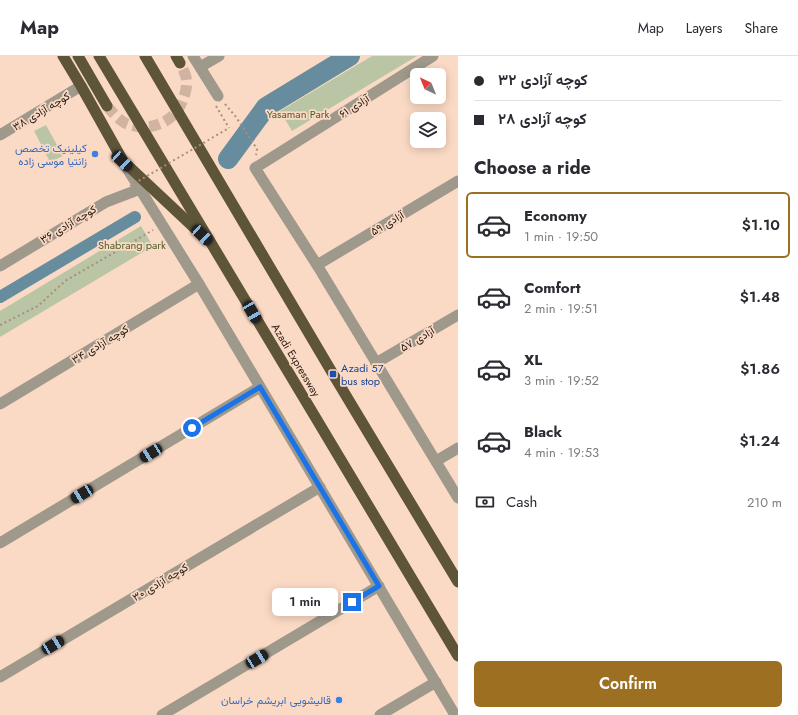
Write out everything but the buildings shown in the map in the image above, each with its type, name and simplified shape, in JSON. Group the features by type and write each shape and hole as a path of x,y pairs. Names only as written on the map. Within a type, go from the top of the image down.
{"highway":[{"path":"63,56 122,161 214,246"},
{"path":"78,56 107,106"},
{"name":"Azadi Expressway","path":"99,56 458,656"},
{"path":"145,56 458,582"}],"street":[{"path":"193,56 216,99"},
{"path":"200,67 219,56"},
{"name":"آزادی ۶۱","path":"317,264 255,168 434,56"},
{"name":"کوچه آزادی ۳۸","path":"0,135 81,86"},
{"path":"122,161 135,187 162,225 199,284 455,715"},
{"name":"آزادی ۵۹","path":"317,264 458,181"},
{"name":"کوچه آزادی ۳۶","path":"0,266 106,202 135,187"},
{"path":"317,264 458,498"},
{"name":"کوچه آزادی ۳۴","path":"0,404 199,284"},
{"name":"آزادی ۵۷","path":"376,363 458,315"},
{"path":"0,543 260,387"},
{"path":"436,462 458,448"},
{"name":"کوچه آزادی ۳۰","path":"0,676 320,487"},
{"path":"162,715 379,586"},
{"path":"380,715 436,682"}],"path":[{"path":"216,99 236,117 257,149"},
{"path":"135,187 229,128 216,99"},
{"path":"0,325 38,306 65,281 162,225"}],"green space":[{"name":"Yasaman Park","path":"372,56 417,56 292,131 280,111"},
{"path":"46,125 63,156 50,162 34,131"},
{"name":"Shabrang park","path":"141,226 153,246 0,337 0,311"}],"waterway":[{"path":"228,159 266,107 350,56"},
{"path":"0,297 135,217"}],"tunnel":[{"path":"107,106 120,120 133,126 150,127 166,121 178,110 185,93 187,84 186,77 180,63"}],"place":[{"name":"کیلینیک تخصص زانتیا موسی زاده","path":"95,154"},
{"name":"Azadi 57 bus stop","path":"333,374"},
{"name":"قالیشویی ابریشم خراسان","path":"339,700"}],"route":[{"path":"192,428 260,387 379,586 352,602"}]}
